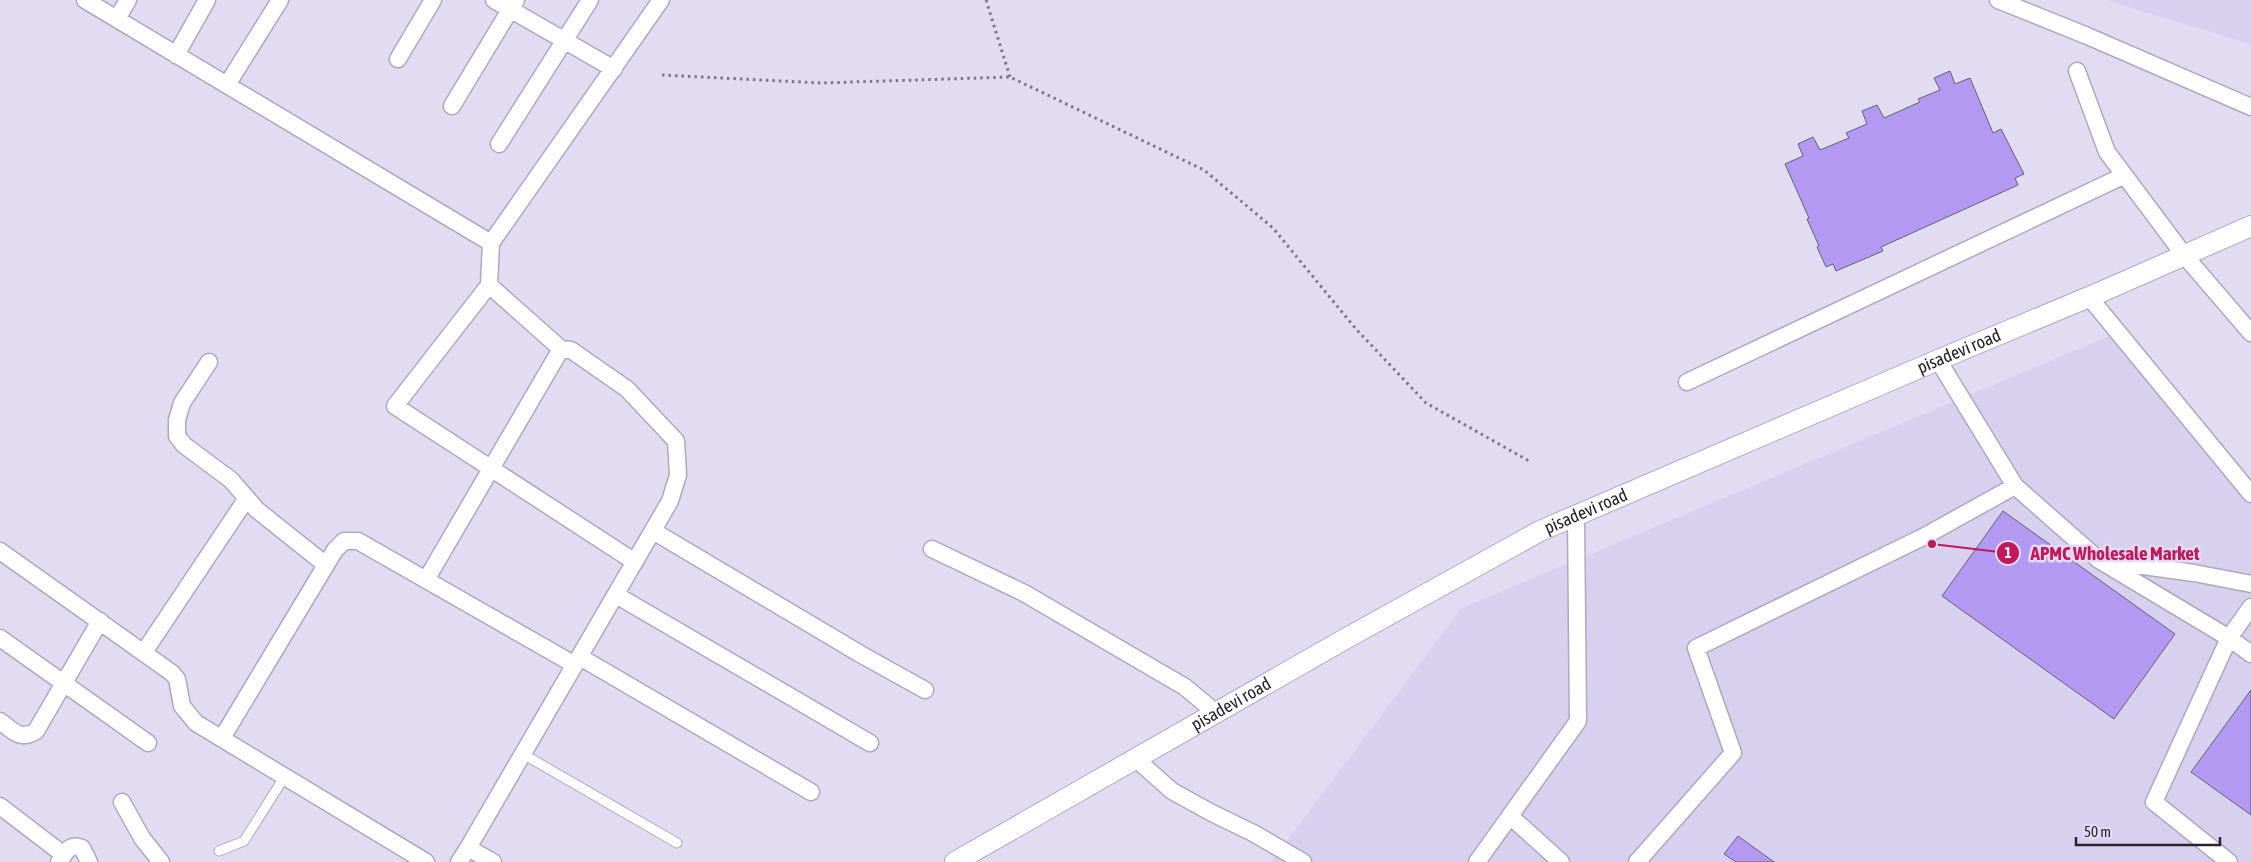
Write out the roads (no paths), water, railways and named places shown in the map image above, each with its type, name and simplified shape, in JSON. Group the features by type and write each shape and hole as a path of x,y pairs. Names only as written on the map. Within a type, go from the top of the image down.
{"street":[{"path":"85,0 490,243"},
{"path":"117,19 128,0"},
{"path":"176,55 207,0"},
{"path":"227,85 280,0"},
{"path":"398,59 433,0"},
{"path":"494,0 513,5 565,40 614,69"},
{"path":"498,144 590,0"},
{"path":"635,562 489,469 395,406 489,286 490,243 662,0"},
{"path":"1998,0 2085,35 2251,107"},
{"path":"452,106 513,5"},
{"path":"2077,71 2107,152 2123,176 2184,255 2251,333"},
{"path":"1687,382 2123,176"},
{"name":"pisadevi road","path":"955,862 1216,713 1540,532 2251,226"},
{"path":"459,862 670,502 678,475 676,441 628,389 572,350 561,350 489,286"},
{"path":"2089,297 2251,494"},
{"path":"426,580 489,469 561,350"},
{"path":"1938,360 2015,486 2099,560 2229,638 2251,654"},
{"path":"209,362 182,403 177,420 177,436 184,445 231,480 257,510 326,565"},
{"path":"1637,862 1733,753 1696,648 1925,536 2015,486"},
{"path":"144,652 247,498"},
{"path":"1477,862 1578,721 1576,516"},
{"path":"652,531 925,690"},
{"path":"222,738 335,550 344,541 358,541 426,580 578,661 811,792"},
{"path":"932,549 1033,598 1185,687 1216,713"},
{"path":"0,550 175,676 182,706 196,723 426,862"},
{"path":"2099,560 2194,573 2251,584"},
{"path":"616,595 870,743"},
{"path":"2229,862 2154,802 2229,638 2251,607"},
{"path":"0,721 20,735 29,736 36,731 100,621"},
{"path":"0,638 148,744"},
{"path":"1136,759 1172,791 1255,834 1303,862"},
{"path":"122,802 145,842 161,862"},
{"path":"0,806 62,858 69,848 76,846 82,848 89,862"},
{"path":"1510,816 1561,862"},
{"path":"468,848 493,862"}],"lane":[{"path":"523,754 677,843"},
{"path":"219,851 235,847 244,841 285,776"}],"place":[{"name":"APMC Wholesale Market","path":"1932,544"}]}
